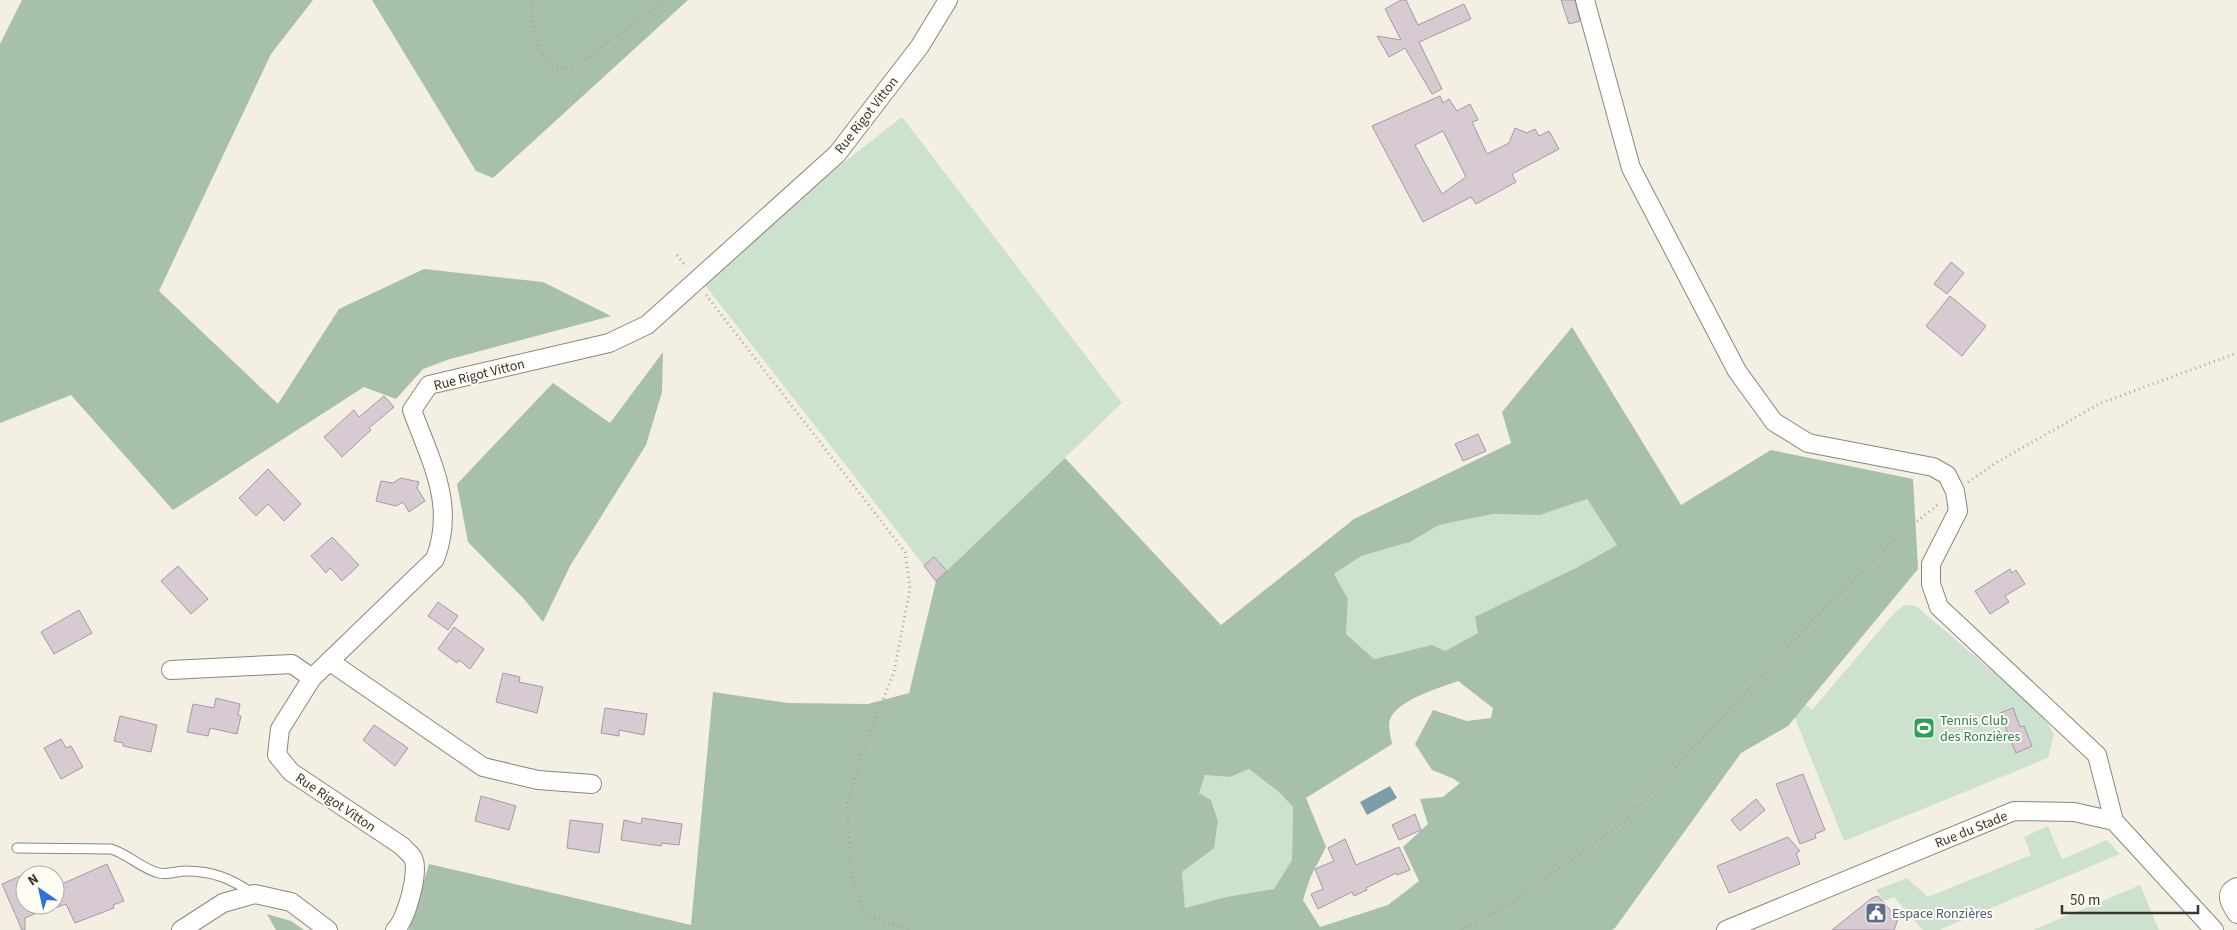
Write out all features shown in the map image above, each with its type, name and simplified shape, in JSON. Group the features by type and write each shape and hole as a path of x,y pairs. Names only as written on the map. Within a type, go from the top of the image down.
{"street":[{"name":"Rue Rigot Vitton","path":"400,926 415,874 414,859 402,846 291,772 277,755 280,729 312,678 434,559 442,540 445,518 440,484 412,410 429,385 609,342 647,324 837,154 920,46 948,0"},
{"path":"1585,0 1631,168 1737,371 1774,422 1808,444 1934,467 1946,475 1955,491 1958,511 1931,564 1931,584 1939,607 2097,755 2114,821 2214,930"},
{"path":"329,661 483,767 538,780 592,784"},
{"path":"171,670 292,664 312,678"},
{"name":"Rue du Stade","path":"1726,930 2014,811 2074,812 2114,821"},
{"path":"2237,887 2230,891 2228,895 2229,901 2237,914"},
{"path":"181,930 223,903 255,894 291,902 328,930"}],"lane":[{"path":"17,848 111,849 121,852 153,871 162,874 202,871 230,878 255,894"}],"path":[{"path":"531,1 532,22 537,47 551,64 565,68 582,61 668,0"},
{"path":"694,280 905,552 910,589 894,672 863,751 847,805 851,872 864,914 909,930"},
{"path":"1462,930 1512,902 1624,822 1817,616 1901,534 1955,491 1999,460 2101,403 2237,353"}],"green space":[{"path":"22,0 313,0 271,54 159,291 278,404 339,309 424,269 543,282 611,316 450,359 423,369 396,399 364,387 173,510 71,395 0,423 0,44"},
{"path":"372,0 688,0 493,178 476,171"},
{"path":"902,117 1122,403 936,581 705,285 820,181"},
{"path":"1572,327 1681,505 1771,450 1913,479 1918,569 1788,726 1741,753 1612,930 409,930 429,864 691,925 713,692 788,703 868,704 909,693 936,581 1065,458 1221,625 1354,519 1511,443 1502,412","holes":["1587,499 1617,545 1576,568 1475,617 1478,633 1445,651 1432,645 1374,659 1346,634 1348,599 1334,574 1361,556 1410,542 1439,525 1493,514 1540,515","1458,681 1493,708 1491,718 1467,721 1433,710 1415,744 1432,770 1460,783 1443,797 1420,799 1428,824 1403,847 1419,881 1388,905 1320,927 1303,900 1310,878 1326,847 1306,798 1392,744 1389,724 1392,716 1407,702","1249,769 1279,792 1293,807 1292,860 1274,889 1226,897 1185,908 1182,872 1214,848 1218,821 1211,800 1199,793 1205,775 1230,777"]},
{"path":"663,352 662,392 646,445 570,566 543,622 524,599 468,542 457,484 553,383 610,423"},
{"path":"1587,499 1617,545 1576,568 1478,633 1445,651 1400,652 1374,659 1346,634 1348,599 1334,574 1361,556 1410,542 1439,525 1493,514 1540,515"},
{"name":"Tennis Club des Ronzières","path":"1905,605 1916,606 2011,687 2046,720 2054,735 2048,758 1844,841 1794,716 1806,705 1812,710 1896,611"},
{"path":"1249,769 1279,792 1293,807 1292,860 1274,889 1226,897 1185,908 1182,872 1214,847 1218,821 1211,800 1199,793 1205,775 1230,777"},
{"path":"2048,826 2062,859 2107,840 2120,854 1939,930 1923,930 1894,897 1884,901 1876,890 1907,878 1928,897 2031,855 2024,837"},
{"path":"2140,885 2159,930 2033,930"},
{"path":"267,914 291,921 304,930 276,930"}],"water":[{"path":"1390,786 1397,798 1367,815 1360,802"}],"building":[{"path":"1401,0 1406,0 1418,25 1464,4 1471,19 1419,42 1442,89 1432,94 1405,48 1389,57 1377,36 1401,40 1385,9"},
{"path":"1561,0 1575,0 1580,21 1569,24"},
{"path":"1440,96 1443,103 1449,99 1457,111 1470,104 1478,120 1472,122 1487,154 1509,143 1515,128 1527,133 1535,129 1539,136 1549,131 1559,149 1512,174 1516,182 1476,204 1471,197 1423,222 1372,126","holes":["1443,131 1466,177 1442,194 1415,145"]},
{"path":"1951,262 1964,273 1947,294 1934,284"},
{"path":"1950,296 1986,326 1962,356 1926,326"},
{"path":"384,396 394,407 369,428 371,430 342,457 324,437 354,410 359,417"},
{"path":"1478,434 1486,451 1463,461 1455,444"},
{"path":"268,469 301,504 284,521 268,504 256,516 239,498"},
{"path":"401,478 419,482 417,488 425,501 409,512 403,502 396,506 376,501 381,481 393,483"},
{"path":"332,537 359,565 342,581 330,568 326,573 311,556"},
{"path":"934,557 947,571 936,581 924,566"},
{"path":"178,566 208,599 191,614 161,581"},
{"path":"2010,569 2012,573 2016,570 2025,584 2005,596 2009,602 1990,614 1975,591"},
{"path":"438,602 458,616 448,630 428,616"},
{"path":"79,610 92,633 54,654 41,632"},
{"path":"454,627 484,649 470,669 459,660 457,663 438,649"},
{"path":"503,673 520,677 519,682 543,687 537,713 496,702"},
{"path":"216,698 240,704 238,715 241,716 237,734 210,728 208,736 187,732 193,704 214,708"},
{"path":"605,708 647,714 644,735 619,730 619,736 601,733"},
{"path":"2013,708 2020,727 2024,726 2032,746 2016,753 2000,713"},
{"path":"120,716 157,725 151,752 123,746 123,743 114,741"},
{"path":"374,725 408,748 395,766 363,740"},
{"path":"61,739 66,748 71,746 83,767 61,779 44,748"},
{"path":"1803,774 1825,830 1815,834 1816,838 1800,844 1776,784"},
{"path":"481,796 516,806 509,830 475,821"},
{"path":"1756,799 1765,810 1740,831 1731,820"},
{"path":"1415,814 1421,830 1399,840 1392,825"},
{"path":"642,818 682,824 679,845 662,843 661,846 621,840 624,820 641,824"},
{"path":"570,820 603,824 599,853 567,848"},
{"path":"1788,837 1800,851 1796,853 1800,864 1729,893 1717,866"},
{"path":"1345,839 1356,865 1399,847 1410,870 1397,875 1396,873 1354,896 1352,892 1318,909 1311,894 1323,889 1315,869 1334,861 1328,848"},
{"path":"107,864 124,901 113,905 114,908 75,923 65,904 65,883"},
{"path":"15,878 15,914 2,884"},
{"name":"Espace Ronzières","path":"1878,896 1898,919 1894,930 1832,930 1872,898"},
{"path":"15,915 32,915 25,918 25,930 22,930"}],"place":[{"name":"Tennis Club des Ronzières","path":"1924,728"},
{"name":"Espace Ronzières","path":"1876,913"}]}
